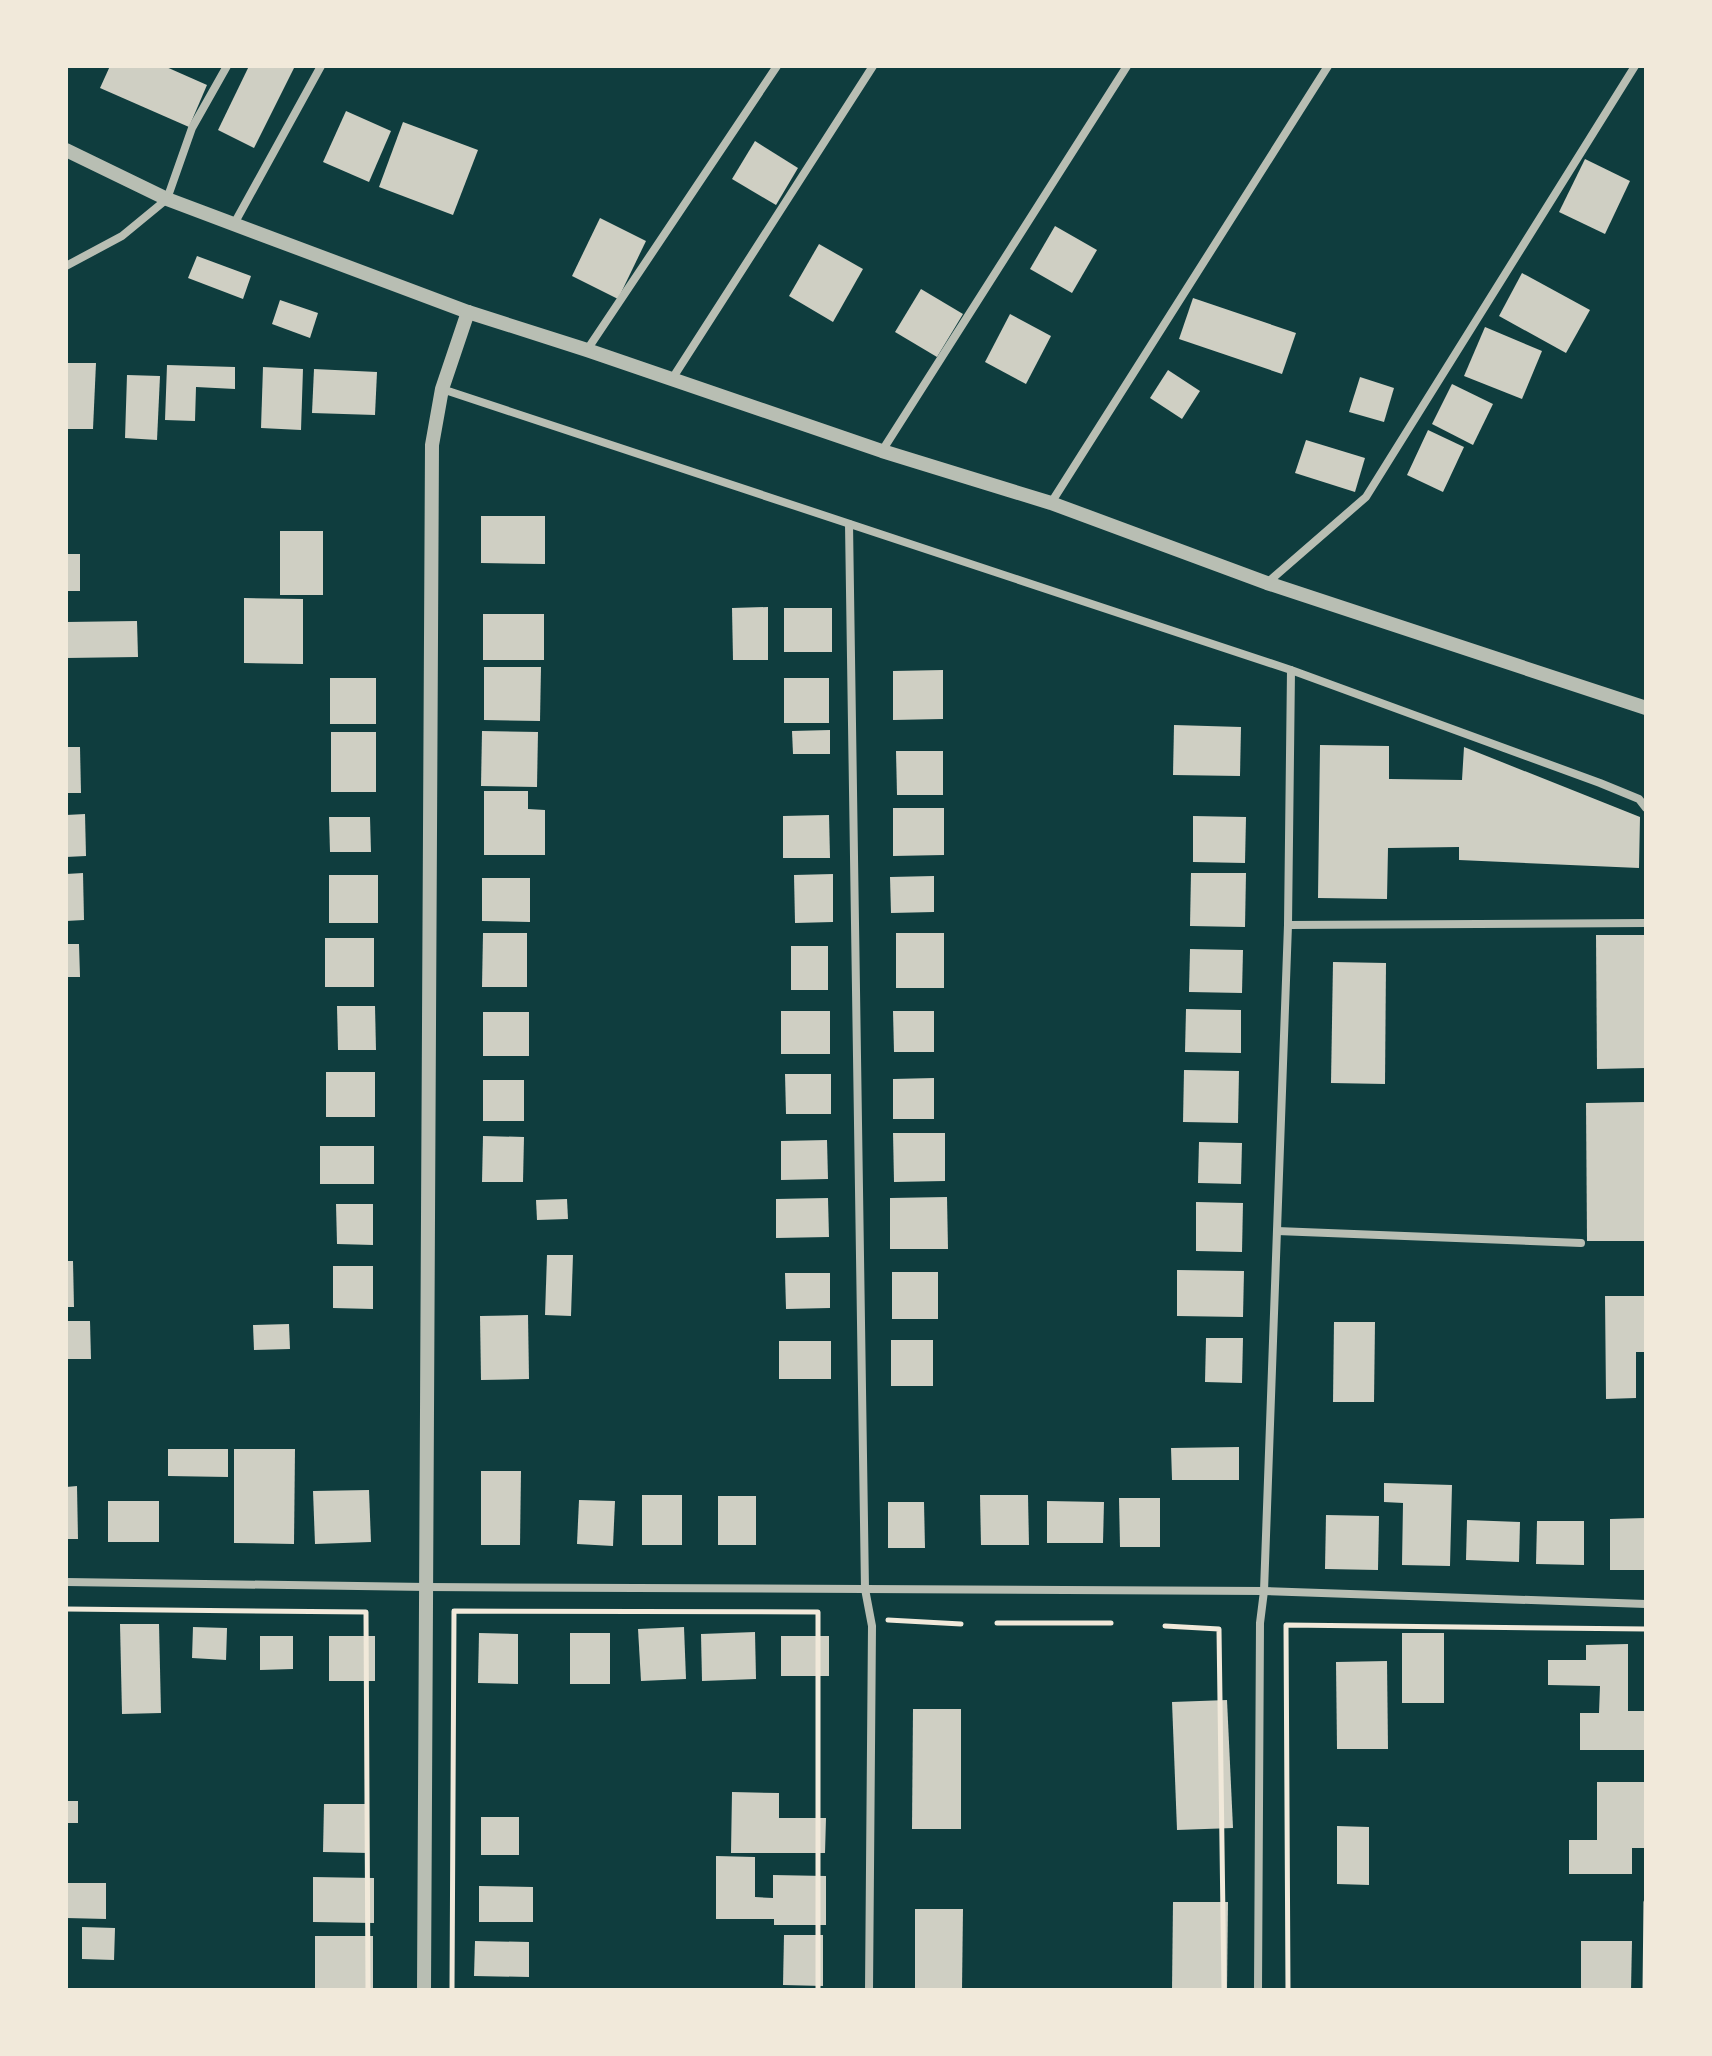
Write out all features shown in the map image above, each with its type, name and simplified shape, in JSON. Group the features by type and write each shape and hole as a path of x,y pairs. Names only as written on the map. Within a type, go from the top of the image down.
{"street":[{"path":"66,266 122,236 167,199 192,128 227,66"},
{"path":"234,224 321,66"},
{"path":"587,350 777,66"},
{"path":"672,379 873,66"},
{"path":"882,451 1127,66"},
{"path":"1051,503 1328,66"},
{"path":"1267,583 1366,497 1635,66"},
{"path":"66,150 167,199 468,312 882,451 1051,503 1267,583 1646,708"},
{"path":"424,1990 432,445 442,389 468,312"},
{"path":"442,389 1291,670 1600,783 1639,799 1646,808"},
{"path":"849,524 865,1589 872,1626 869,1990"},
{"path":"1258,1990 1260,1623 1264,1591 1288,925 1291,670"},
{"path":"1288,925 1646,923"},
{"path":"1277,1231 1581,1243"},
{"path":"66,1582 1264,1591 1646,1604"}],"path":[{"path":"66,1609 366,1612 368,1990"},
{"path":"452,1990 454,1611 818,1612 818,1990"},
{"path":"882,1620 961,1624"},
{"path":"997,1623 1111,1623"},
{"path":"1288,1990 1286,1625 1646,1629"},
{"path":"1165,1626 1219,1629 1224,1990"},
{"path":"1645,1990 1646,1902"}],"building":[{"path":"110,66 164,66 207,85 189,127 100,88"},
{"path":"249,66 295,66 254,148 218,130"},
{"path":"346,111 391,131 369,182 323,162"},
{"path":"403,122 478,150 453,215 379,187"},
{"path":"755,141 798,168 776,205 732,179"},
{"path":"1585,159 1630,181 1605,234 1559,212"},
{"path":"600,218 646,241 618,299 572,276"},
{"path":"1055,226 1097,250 1072,293 1030,269"},
{"path":"819,244 863,269 833,322 789,296"},
{"path":"197,256 251,276 243,299 188,278"},
{"path":"1522,273 1590,310 1566,353 1499,316"},
{"path":"921,289 963,314 937,357 895,332"},
{"path":"1193,298 1296,333 1282,374 1179,339"},
{"path":"280,300 318,313 310,338 272,324"},
{"path":"1010,314 1051,336 1026,384 985,362"},
{"path":"1485,327 1542,351 1522,399 1464,376"},
{"path":"66,363 96,363 93,429 66,429"},
{"path":"167,365 235,367 235,389 196,387 195,421 165,420"},
{"path":"263,367 303,369 301,430 261,428"},
{"path":"314,369 377,372 375,415 312,413"},
{"path":"1168,370 1200,391 1182,419 1150,398"},
{"path":"127,375 160,376 157,440 125,438"},
{"path":"1360,377 1394,388 1384,422 1349,412"},
{"path":"1452,384 1493,404 1473,445 1432,424"},
{"path":"1428,430 1464,447 1443,492 1407,475"},
{"path":"1306,440 1365,458 1355,492 1295,473"},
{"path":"481,516 545,516 545,564 481,563"},
{"path":"280,531 323,531 323,595 280,595"},
{"path":"66,554 80,554 80,591 66,591"},
{"path":"244,598 303,599 303,664 244,663"},
{"path":"768,607 768,660 733,660 732,608"},
{"path":"784,608 832,608 832,652 784,652"},
{"path":"483,614 544,614 544,660 483,660"},
{"path":"137,621 138,657 66,658 66,622"},
{"path":"484,667 541,667 540,721 484,720"},
{"path":"943,670 943,719 893,720 893,671"},
{"path":"330,678 376,678 376,724 330,724"},
{"path":"784,678 829,678 829,723 784,723"},
{"path":"1174,725 1241,727 1240,776 1173,775"},
{"path":"830,730 830,754 793,754 792,731"},
{"path":"482,731 538,732 537,787 481,786"},
{"path":"331,732 376,732 376,792 331,792"},
{"path":"1320,745 1389,746 1389,779 1462,780 1464,747 1640,817 1639,868 1459,860 1459,847 1388,848 1387,899 1318,898"},
{"path":"66,747 80,747 81,793 66,793"},
{"path":"896,751 943,751 943,795 897,795"},
{"path":"484,791 528,791 528,809 545,810 545,855 484,855"},
{"path":"893,808 944,808 944,855 893,856"},
{"path":"85,814 86,856 66,857 66,815"},
{"path":"829,815 830,858 783,858 783,816"},
{"path":"1193,816 1246,817 1245,863 1193,862"},
{"path":"329,817 370,817 371,852 330,852"},
{"path":"83,873 84,920 66,921 66,874"},
{"path":"1191,873 1246,873 1245,927 1190,926"},
{"path":"833,874 833,922 795,923 794,875"},
{"path":"329,875 378,875 378,923 329,923"},
{"path":"934,876 934,912 891,913 890,877"},
{"path":"482,878 530,878 530,922 482,921"},
{"path":"483,933 527,933 527,987 482,987"},
{"path":"896,933 944,933 944,988 896,988"},
{"path":"1596,935 1646,935 1646,1068 1597,1069"},
{"path":"325,938 374,938 374,987 325,987"},
{"path":"66,944 79,944 80,977 66,977"},
{"path":"791,946 828,946 828,990 791,990"},
{"path":"1190,949 1243,950 1242,993 1189,992"},
{"path":"1333,962 1386,963 1385,1084 1331,1083"},
{"path":"337,1006 375,1006 376,1050 338,1050"},
{"path":"1186,1009 1241,1010 1241,1053 1185,1052"},
{"path":"781,1011 830,1011 830,1054 781,1054"},
{"path":"893,1011 934,1011 934,1052 894,1052"},
{"path":"483,1012 529,1012 529,1056 483,1056"},
{"path":"1184,1070 1239,1071 1238,1123 1183,1122"},
{"path":"326,1072 375,1072 375,1117 326,1117"},
{"path":"785,1074 831,1074 831,1114 786,1114"},
{"path":"934,1078 934,1119 893,1119 893,1079"},
{"path":"483,1080 524,1080 524,1121 483,1121"},
{"path":"1646,1102 1646,1241 1587,1241 1586,1103"},
{"path":"893,1133 945,1133 945,1181 894,1182"},
{"path":"483,1136 524,1137 523,1182 482,1182"},
{"path":"827,1140 828,1179 781,1180 781,1141"},
{"path":"1199,1142 1242,1143 1241,1184 1198,1183"},
{"path":"320,1146 374,1146 374,1184 320,1184"},
{"path":"947,1197 948,1249 890,1249 890,1198"},
{"path":"828,1198 829,1237 776,1238 776,1199"},
{"path":"567,1199 568,1219 537,1220 536,1200"},
{"path":"1196,1202 1243,1203 1242,1252 1196,1251"},
{"path":"336,1204 373,1204 373,1245 337,1244"},
{"path":"547,1255 573,1255 571,1316 545,1315"},
{"path":"66,1261 73,1261 74,1307 66,1307"},
{"path":"333,1266 373,1266 373,1309 333,1308"},
{"path":"1177,1270 1244,1271 1243,1317 1177,1316"},
{"path":"892,1272 938,1272 938,1319 892,1319"},
{"path":"785,1273 830,1273 830,1308 786,1309"},
{"path":"1605,1296 1646,1296 1646,1352 1636,1352 1636,1398 1606,1399"},
{"path":"528,1315 529,1379 481,1380 480,1316"},
{"path":"66,1321 90,1321 91,1359 66,1359"},
{"path":"1334,1322 1375,1322 1374,1402 1333,1402"},
{"path":"289,1324 290,1349 254,1350 253,1325"},
{"path":"1206,1338 1243,1338 1242,1383 1205,1382"},
{"path":"891,1340 933,1340 933,1386 891,1386"},
{"path":"779,1341 831,1341 831,1379 779,1379"},
{"path":"1239,1447 1239,1480 1172,1480 1171,1448"},
{"path":"168,1449 228,1449 228,1477 168,1476"},
{"path":"234,1449 295,1449 294,1544 234,1543"},
{"path":"481,1471 521,1471 520,1545 481,1545"},
{"path":"1384,1483 1452,1485 1450,1566 1402,1565 1403,1503 1384,1502"},
{"path":"77,1486 78,1539 66,1539 66,1487"},
{"path":"369,1490 371,1542 315,1544 313,1491"},
{"path":"642,1495 682,1495 682,1545 642,1545"},
{"path":"980,1495 1028,1495 1029,1545 981,1545"},
{"path":"718,1496 756,1496 756,1545 718,1545"},
{"path":"1119,1498 1160,1498 1160,1547 1120,1547"},
{"path":"579,1500 615,1501 613,1546 577,1544"},
{"path":"108,1501 159,1501 159,1542 108,1542"},
{"path":"1047,1501 1104,1502 1103,1543 1047,1543"},
{"path":"888,1502 924,1502 925,1548 888,1548"},
{"path":"1326,1515 1379,1516 1378,1570 1325,1569"},
{"path":"1646,1518 1646,1570 1610,1570 1610,1519"},
{"path":"1467,1520 1520,1522 1519,1562 1466,1560"},
{"path":"1537,1521 1584,1521 1584,1565 1536,1564"},
{"path":"120,1624 159,1624 161,1713 122,1714"},
{"path":"193,1627 227,1628 226,1660 192,1658"},
{"path":"684,1627 686,1679 641,1681 638,1629"},
{"path":"755,1632 756,1679 702,1681 701,1634"},
{"path":"479,1633 518,1634 518,1684 478,1683"},
{"path":"570,1633 610,1633 610,1684 570,1684"},
{"path":"1402,1633 1444,1633 1444,1703 1402,1703"},
{"path":"260,1636 293,1636 293,1669 260,1670"},
{"path":"329,1636 375,1636 375,1681 329,1681"},
{"path":"781,1636 829,1636 829,1676 781,1676"},
{"path":"1628,1644 1628,1711 1646,1711 1646,1750 1580,1750 1580,1713 1599,1713 1600,1686 1548,1685 1548,1660 1586,1660 1586,1645"},
{"path":"1387,1661 1388,1749 1337,1749 1336,1662"},
{"path":"1227,1700 1233,1828 1177,1830 1172,1702"},
{"path":"913,1709 961,1709 961,1829 912,1829"},
{"path":"1597,1782 1646,1782 1646,1848 1632,1848 1632,1874 1569,1874 1569,1840 1597,1840"},
{"path":"732,1792 779,1793 779,1818 826,1818 825,1853 731,1853"},
{"path":"66,1801 78,1801 78,1823 66,1823"},
{"path":"324,1804 369,1804 369,1853 323,1852"},
{"path":"481,1817 519,1817 519,1855 481,1855"},
{"path":"1337,1826 1369,1827 1369,1885 1337,1884"},
{"path":"716,1856 755,1857 755,1897 773,1898 773,1875 826,1876 826,1925 774,1925 774,1919 716,1919"},
{"path":"313,1877 374,1878 374,1923 313,1922"},
{"path":"66,1883 106,1883 106,1919 66,1918"},
{"path":"479,1886 533,1887 533,1922 479,1922"},
{"path":"1173,1902 1228,1902 1227,1990 1172,1990"},
{"path":"915,1909 963,1909 962,1990 915,1990"},
{"path":"82,1927 115,1928 114,1960 82,1959"},
{"path":"784,1935 823,1935 823,1986 783,1985"},
{"path":"315,1936 373,1936 373,1990 315,1990"},
{"path":"475,1941 529,1942 529,1977 474,1976"},
{"path":"1581,1941 1632,1941 1631,1990 1581,1990"}]}
